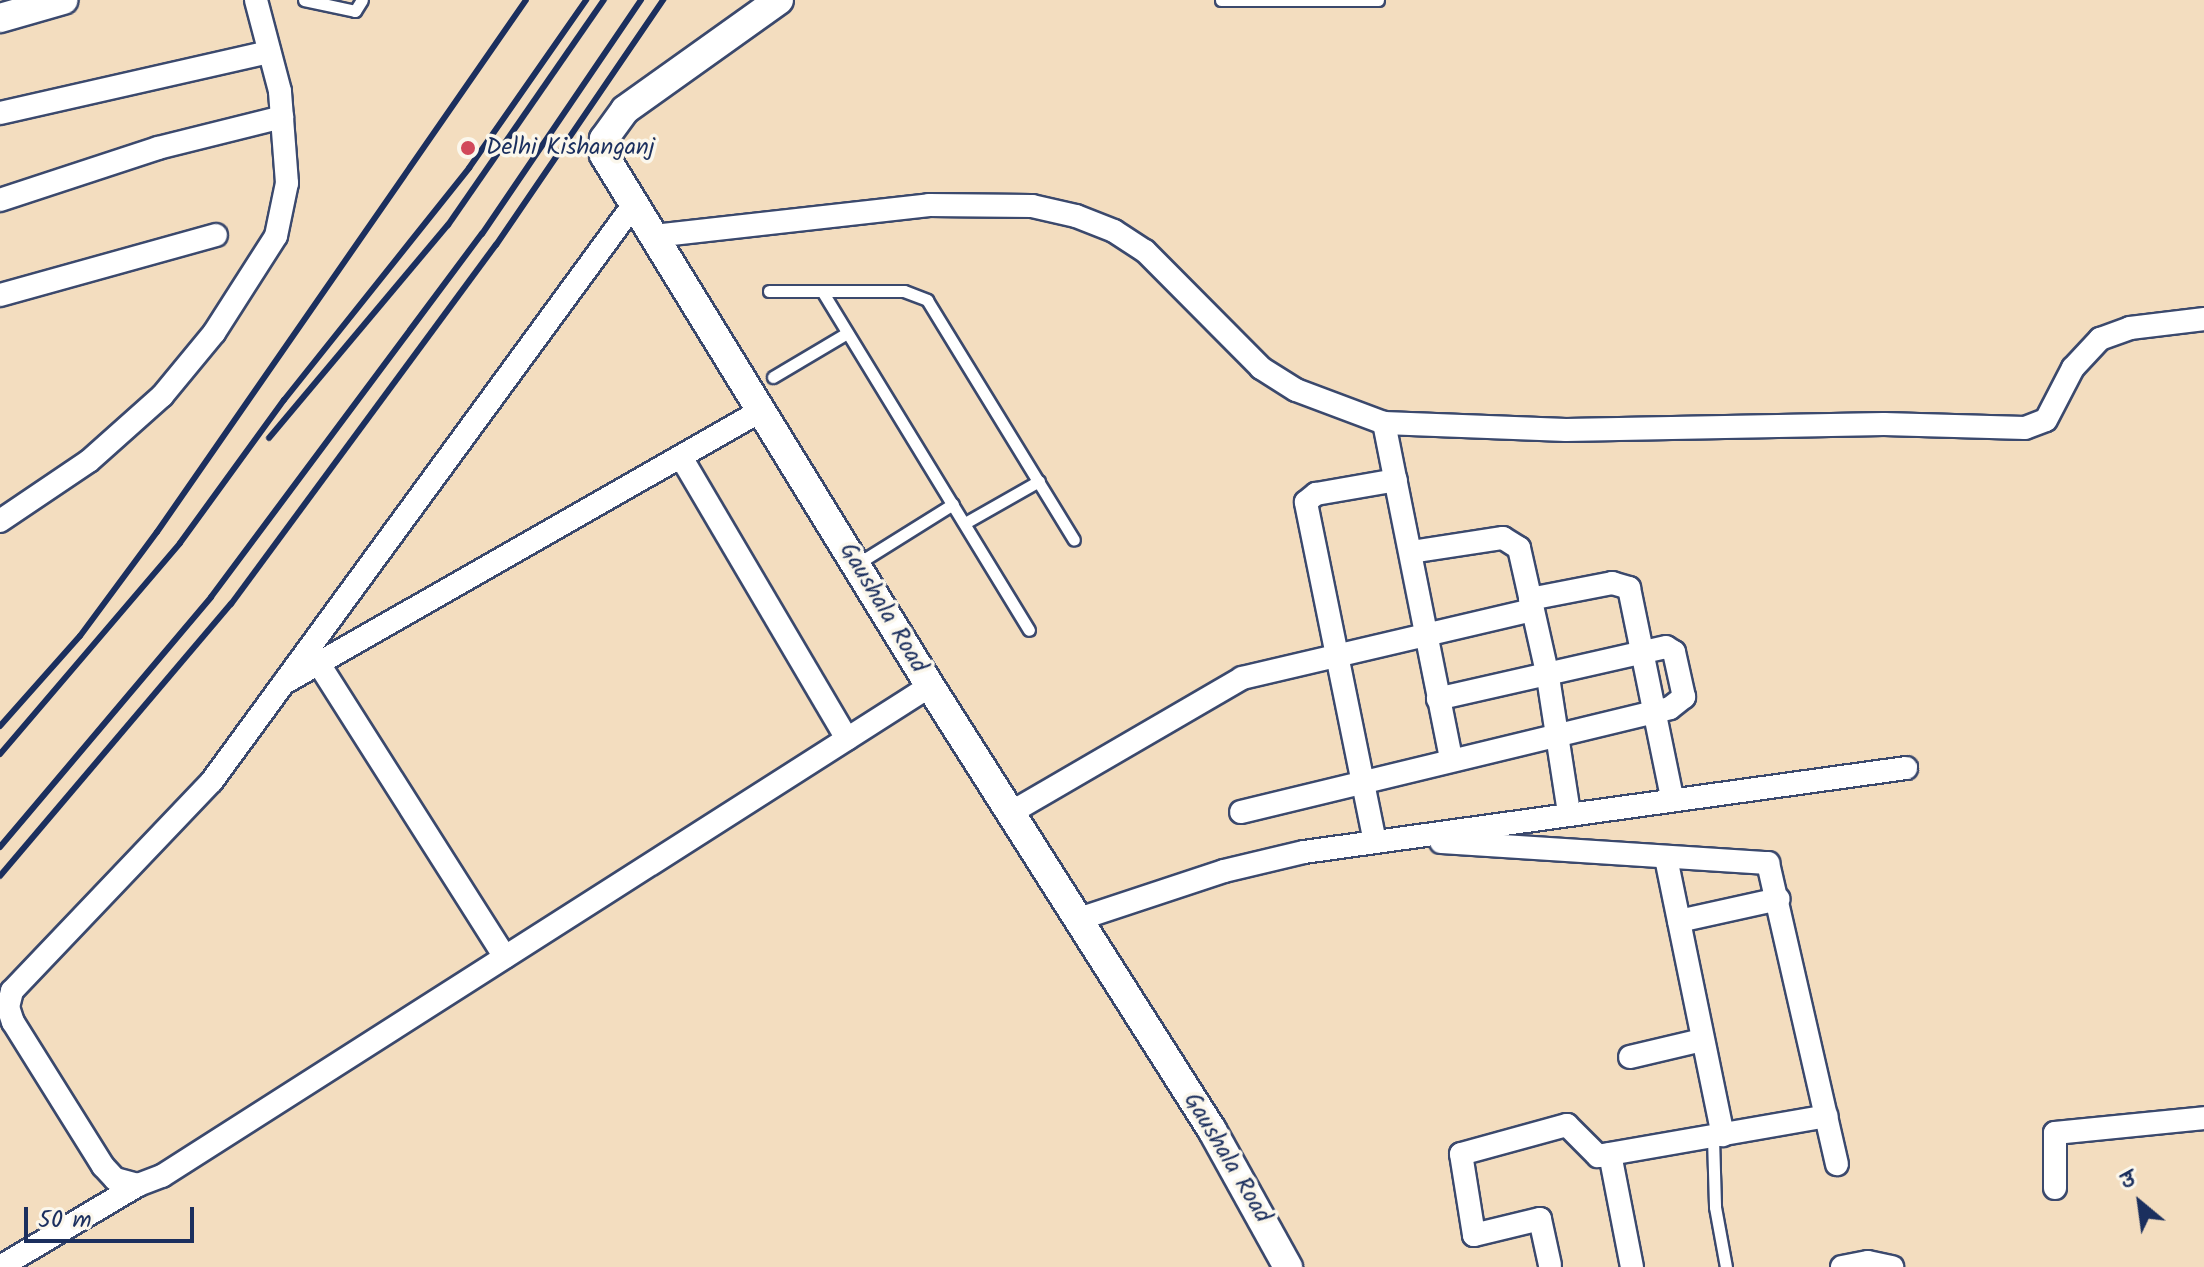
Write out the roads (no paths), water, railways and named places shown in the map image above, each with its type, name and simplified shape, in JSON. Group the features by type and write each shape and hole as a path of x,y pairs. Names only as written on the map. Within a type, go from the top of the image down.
{"street":[{"path":"0,18 63,0"},
{"path":"0,521 130,426 214,333 264,259 284,211 282,117 256,0"},
{"name":"Gaushala Road","path":"779,0 611,124 604,155 930,686 1212,1130 1288,1267"},
{"path":"0,113 269,52"},
{"path":"0,200 158,148 282,117"},
{"path":"138,1185 115,1179 103,1166 13,1022 8,1007 12,991 203,792 276,688 634,204"},
{"path":"654,236 929,205 1032,206 1076,216 1114,231 1145,251 1261,368 1296,390 1384,423 1566,430 1884,424 2025,428 2046,420 2073,368 2100,339 2130,328 2204,319"},
{"path":"0,295 216,235"},
{"path":"276,688 762,410"},
{"path":"1384,423 1451,759"},
{"path":"681,457 847,739"},
{"path":"1375,842 1306,502 1316,494 1396,480"},
{"path":"1411,552 1514,541 1548,677 1569,813"},
{"path":"1012,812 1218,689 1336,655 1621,583 1634,597 1672,798"},
{"path":"1241,812 1655,712 1679,705 1684,697 1674,652 1666,647 1548,677 1438,699"},
{"path":"319,664 505,957"},
{"path":"0,1267 138,1185 162,1176 930,686"},
{"path":"1076,920 1224,871 1375,842 1672,798 1906,768"},
{"path":"1400,839 1768,863 1779,899 1837,1164"},
{"path":"1666,858 1718,1137"},
{"path":"1679,921 1779,899"},
{"path":"1630,1057 1702,1040"},
{"path":"1550,1265 1540,1219 1474,1235 1461,1154 1567,1125 1598,1156 1827,1116"},
{"path":"2055,1188 2055,1133 2204,1118"},
{"path":"1610,1154 1632,1267"},
{"path":"1842,1267 1868,1262 1892,1267"}],"lane":[{"path":"304,0 355,11 362,0"},
{"path":"1221,0 1378,0"},
{"path":"769,291 904,291 927,300 1074,540"},
{"path":"822,291 1029,630"},
{"path":"773,377 847,333"},
{"path":"965,523 1039,481"},
{"path":"856,564 953,504"},
{"path":"1718,1137 1715,1207 1726,1267"}],"railway":[{"path":"0,726 80,636 157,532 526,0"},
{"path":"0,754 180,543 284,400 469,168 586,0"},
{"path":"269,438 448,225 604,0"},
{"path":"0,847 211,597 482,234 641,0"},
{"path":"0,876 231,604 496,245 663,0"}],"place":[{"name":"Delhi Kishanganj","path":"468,148"}]}
